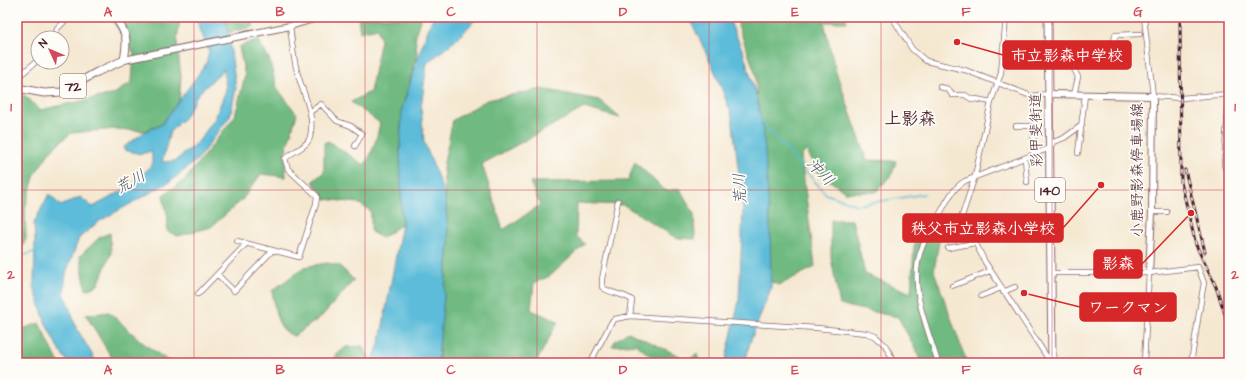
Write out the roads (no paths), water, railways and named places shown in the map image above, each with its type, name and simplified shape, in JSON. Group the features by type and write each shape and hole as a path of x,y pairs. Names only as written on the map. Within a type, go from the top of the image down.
{"main road":[{"path":"115,17 126,34 128,59 257,31 290,26 320,17"},
{"name":"彩甲斐街道","path":"1048,17 1052,361"},
{"name":"72","path":"17,88 44,93 62,92 97,72 128,59"},
{"name":"小鹿野影森停車場線","path":"1048,94 1153,96 1152,212 1149,272"}],"street":[{"path":"17,23 20,17"},
{"path":"57,30 69,17"},
{"path":"892,17 912,48 926,61 965,70 1032,96 1048,94"},
{"path":"1006,17 1001,73 991,102 975,176 962,216 990,271 1047,358 1052,361"},
{"path":"1144,17 1153,96 1181,98 1229,94 1228,134 1224,165 1228,170 1229,176"},
{"path":"237,241 299,257 316,204 317,196 288,170 285,165 285,159 289,154 307,143 310,137 310,112 296,70 290,26"},
{"path":"1113,54 1115,35 1140,34"},
{"path":"1048,60 1070,60 1074,62 1074,69 1078,77 1074,94"},
{"path":"17,78 30,67"},
{"path":"940,87 948,89 952,95 965,95 973,100 976,99 991,102"},
{"path":"1078,153 1085,95"},
{"path":"310,112 321,104 337,121 362,134 354,146"},
{"path":"938,363 918,295 920,252 957,185 975,176 1050,148 1053,142 1064,138 1082,125"},
{"path":"1016,126 1034,126 1034,154"},
{"path":"1025,158 1027,182"},
{"path":"618,201 602,287 605,290 626,296 632,300 630,316"},
{"path":"1152,212 1167,212"},
{"path":"948,248 974,241 1001,231"},
{"path":"198,294 246,244"},
{"path":"217,274 234,291 272,251"},
{"path":"1051,273 1149,272 1198,267 1204,288 1191,363"},
{"path":"952,286 990,271"},
{"path":"1144,363 1149,272"},
{"path":"980,296 1015,287"},
{"path":"590,363 615,319 630,316 817,328 866,333 875,336 885,345 895,363"}],"water":[{"path":"195,17 226,17 236,88 230,116 197,160 171,181 98,222 79,238 66,273 64,292 76,327 97,363 69,363 60,352 46,324 34,287 34,223 49,194 61,206 80,197 93,207 131,186 152,165 152,151 141,154 124,150 124,147 146,131 161,125 206,64 209,51","holes":["224,69 226,90 214,120 198,142 175,161 162,162 170,132 185,117 198,94"]},
{"path":"433,17 481,17 476,19 456,40 427,63 421,107 424,142 445,196 449,243 438,360 436,363 372,363 380,341 402,224 400,150 402,109 420,51"},
{"path":"689,17 728,17 744,54 756,95 764,136 770,226 771,288 750,342 745,363 725,363 739,301 743,208 732,116 716,74"}],"waterway":[{"name":"沖川","path":"760,120 826,194 857,205 924,194"},
{"path":"17,258 36,251"}],"railway":[{"path":"1180,17 1181,182 1196,245 1216,287 1229,326"},
{"path":"1185,170 1205,252"}],"place":[{"name":"市立影森中学校","path":"957,42"},
{"name":"秩父市立影森小学校","path":"1101,185"},
{"name":"影森","path":"1191,213"},
{"name":"ワークマン","path":"1024,293"}],"district":[{"name":"上影森","path":"910,118"}],"water label":[{"name":"荒川","path":"130,181"},
{"name":"荒川","path":"739,189"}]}
